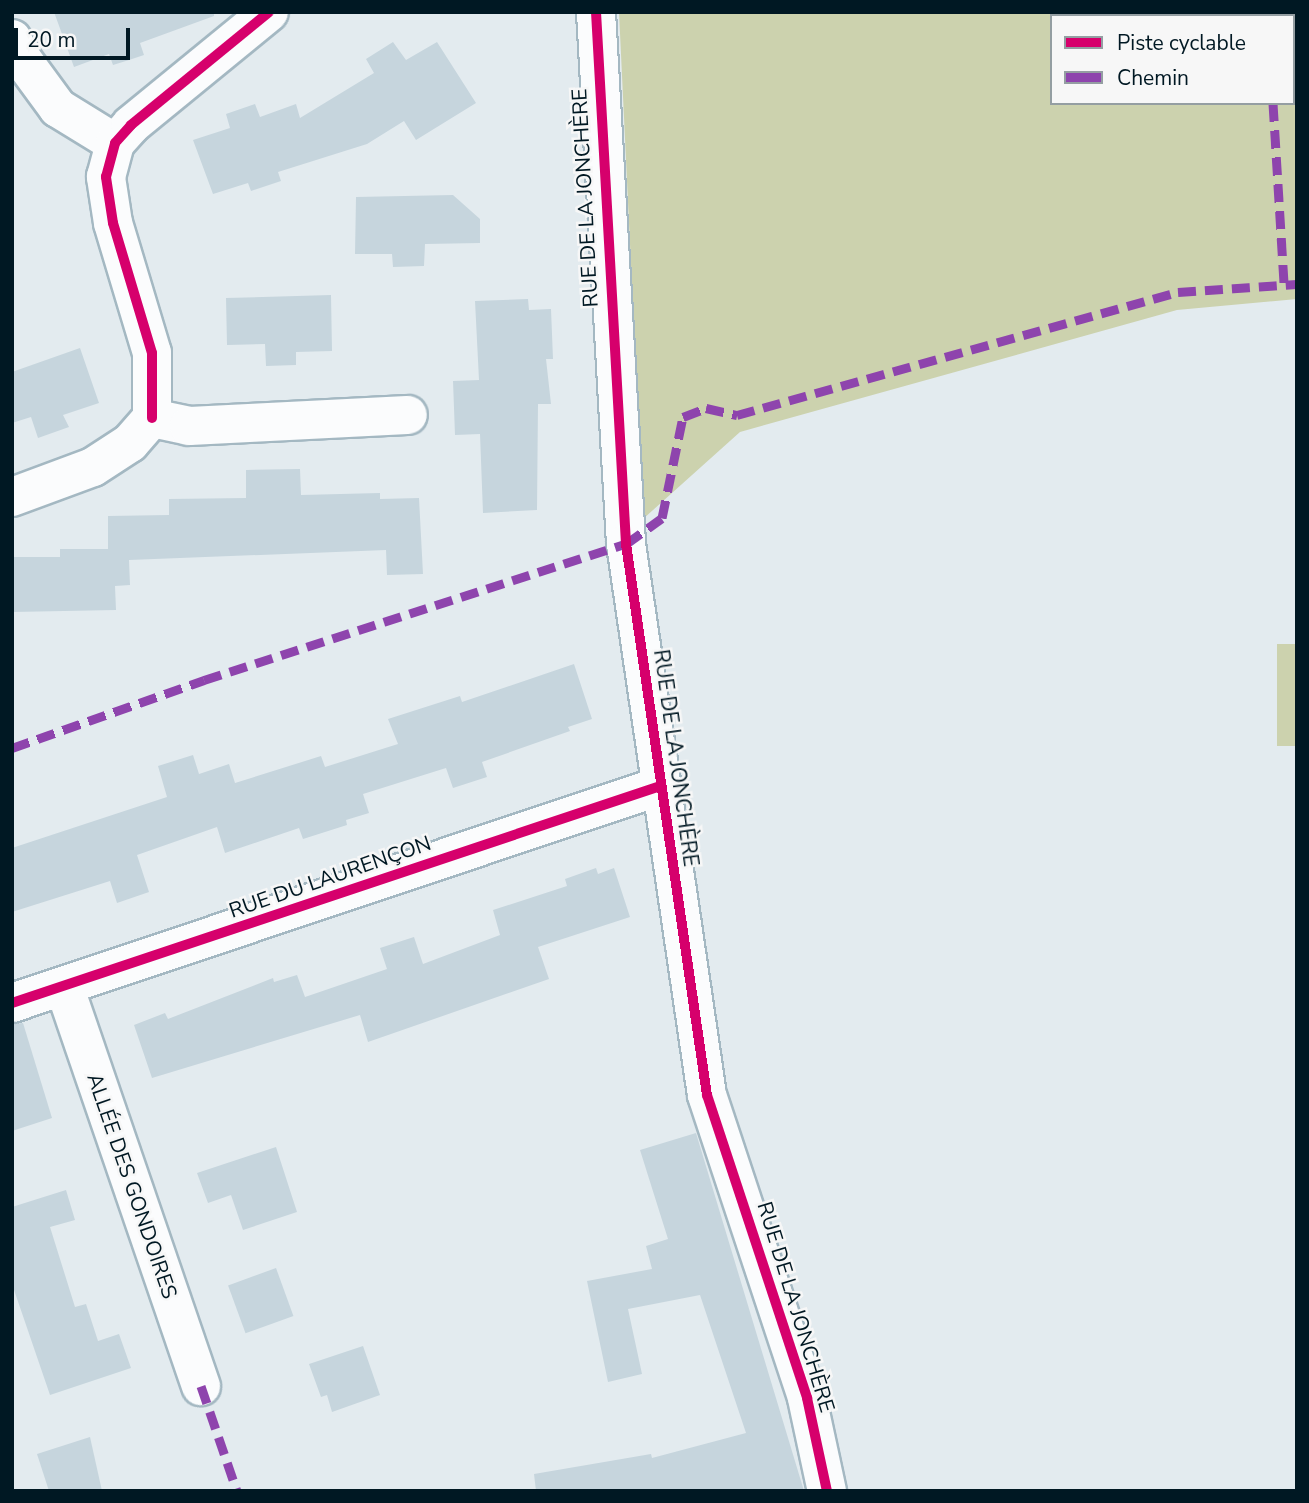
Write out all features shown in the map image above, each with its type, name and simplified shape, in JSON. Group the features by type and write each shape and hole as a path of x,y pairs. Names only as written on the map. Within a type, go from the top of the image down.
{"street":[{"path":"12,497 93,467 130,443 152,418 152,353 113,223 106,177 116,143 131,125 269,12"},
{"name":"RUE DE LA JONCHÈRE","path":"596,12 624,516 660,786 707,1095 807,1398 827,1491"},
{"path":"12,39 22,59 58,108 116,143"},
{"path":"152,418 189,426 408,415"},
{"name":"RUE DU LAURENÇON","path":"12,1003 660,786"},
{"name":"ALLÉE DES GONDOIRES","path":"64,986 201,1386"}],"green space":[{"path":"619,12 1297,12 1297,299 1177,310 740,432 643,519"},
{"path":"1277,644 1297,644 1297,746 1277,746"}],"building":[{"path":"54,12 214,12 214,16 140,43 144,55 113,65 109,54 74,67"},
{"path":"393,42 406,60 437,42 476,103 416,140 404,121 367,144 278,172 281,181 251,191 248,183 213,194 193,140 230,128 226,114 255,104 260,117 296,104 300,118 374,73 366,59"},
{"path":"453,195 480,219 480,243 425,244 424,266 393,267 392,254 355,254 356,197"},
{"path":"331,295 332,351 296,352 296,365 266,366 265,344 227,345 226,298"},
{"path":"528,299 529,310 551,309 553,359 546,359 551,404 538,404 537,510 483,513 480,434 455,435 453,381 479,380 475,301"},
{"path":"80,348 99,403 63,415 69,427 38,438 31,417 12,423 12,372"},
{"path":"300,469 301,495 380,493 380,499 419,498 423,574 387,575 386,550 129,560 130,585 115,586 116,610 12,612 12,557 60,557 60,549 108,549 108,516 169,515 169,499 246,498 246,470"},
{"path":"574,664 592,719 568,727 570,731 482,762 487,777 453,788 446,768 363,794 369,813 346,820 347,825 303,839 299,828 225,853 217,827 137,855 149,892 117,903 110,881 12,912 12,848 167,797 158,766 193,755 199,774 229,764 235,783 321,756 325,767 398,744 388,719 460,696 462,702"},
{"path":"596,868 598,874 614,868 630,917 538,947 549,979 368,1042 360,1015 152,1078 134,1025 165,1013 168,1019 273,978 274,982 297,975 305,997 387,969 380,948 414,937 423,964 500,935 493,910 567,886 565,879"},
{"path":"23,1023 52,1118 12,1131 12,1024"},
{"path":"696,1133 804,1491 536,1491 534,1474 651,1454 652,1458 746,1433 700,1295 628,1309 642,1374 608,1382 587,1281 652,1269 646,1246 668,1239 640,1150"},
{"path":"276,1147 297,1212 243,1230 231,1195 208,1203 197,1173"},
{"path":"66,1190 75,1220 50,1227 75,1307 86,1304 98,1341 119,1334 131,1368 50,1395 12,1284 12,1207"},
{"path":"276,1268 293,1316 246,1333 228,1285"},
{"path":"363,1346 380,1395 332,1412 327,1395 321,1397 309,1364"},
{"path":"90,1437 102,1491 49,1491 37,1454"}],"marked path":[{"path":"1273,105 1284,285"},
{"path":"12,748 204,680 626,544 662,518 683,417 706,408 737,415 1178,292 1297,284"},
{"path":"201,1386 237,1491"}],"cycle path":[{"path":"152,418 152,353 113,223 106,177 115,143 131,125 269,12"},
{"path":"596,12 626,544 707,1095 807,1398 827,1491"},
{"path":"12,1003 660,786"}]}
